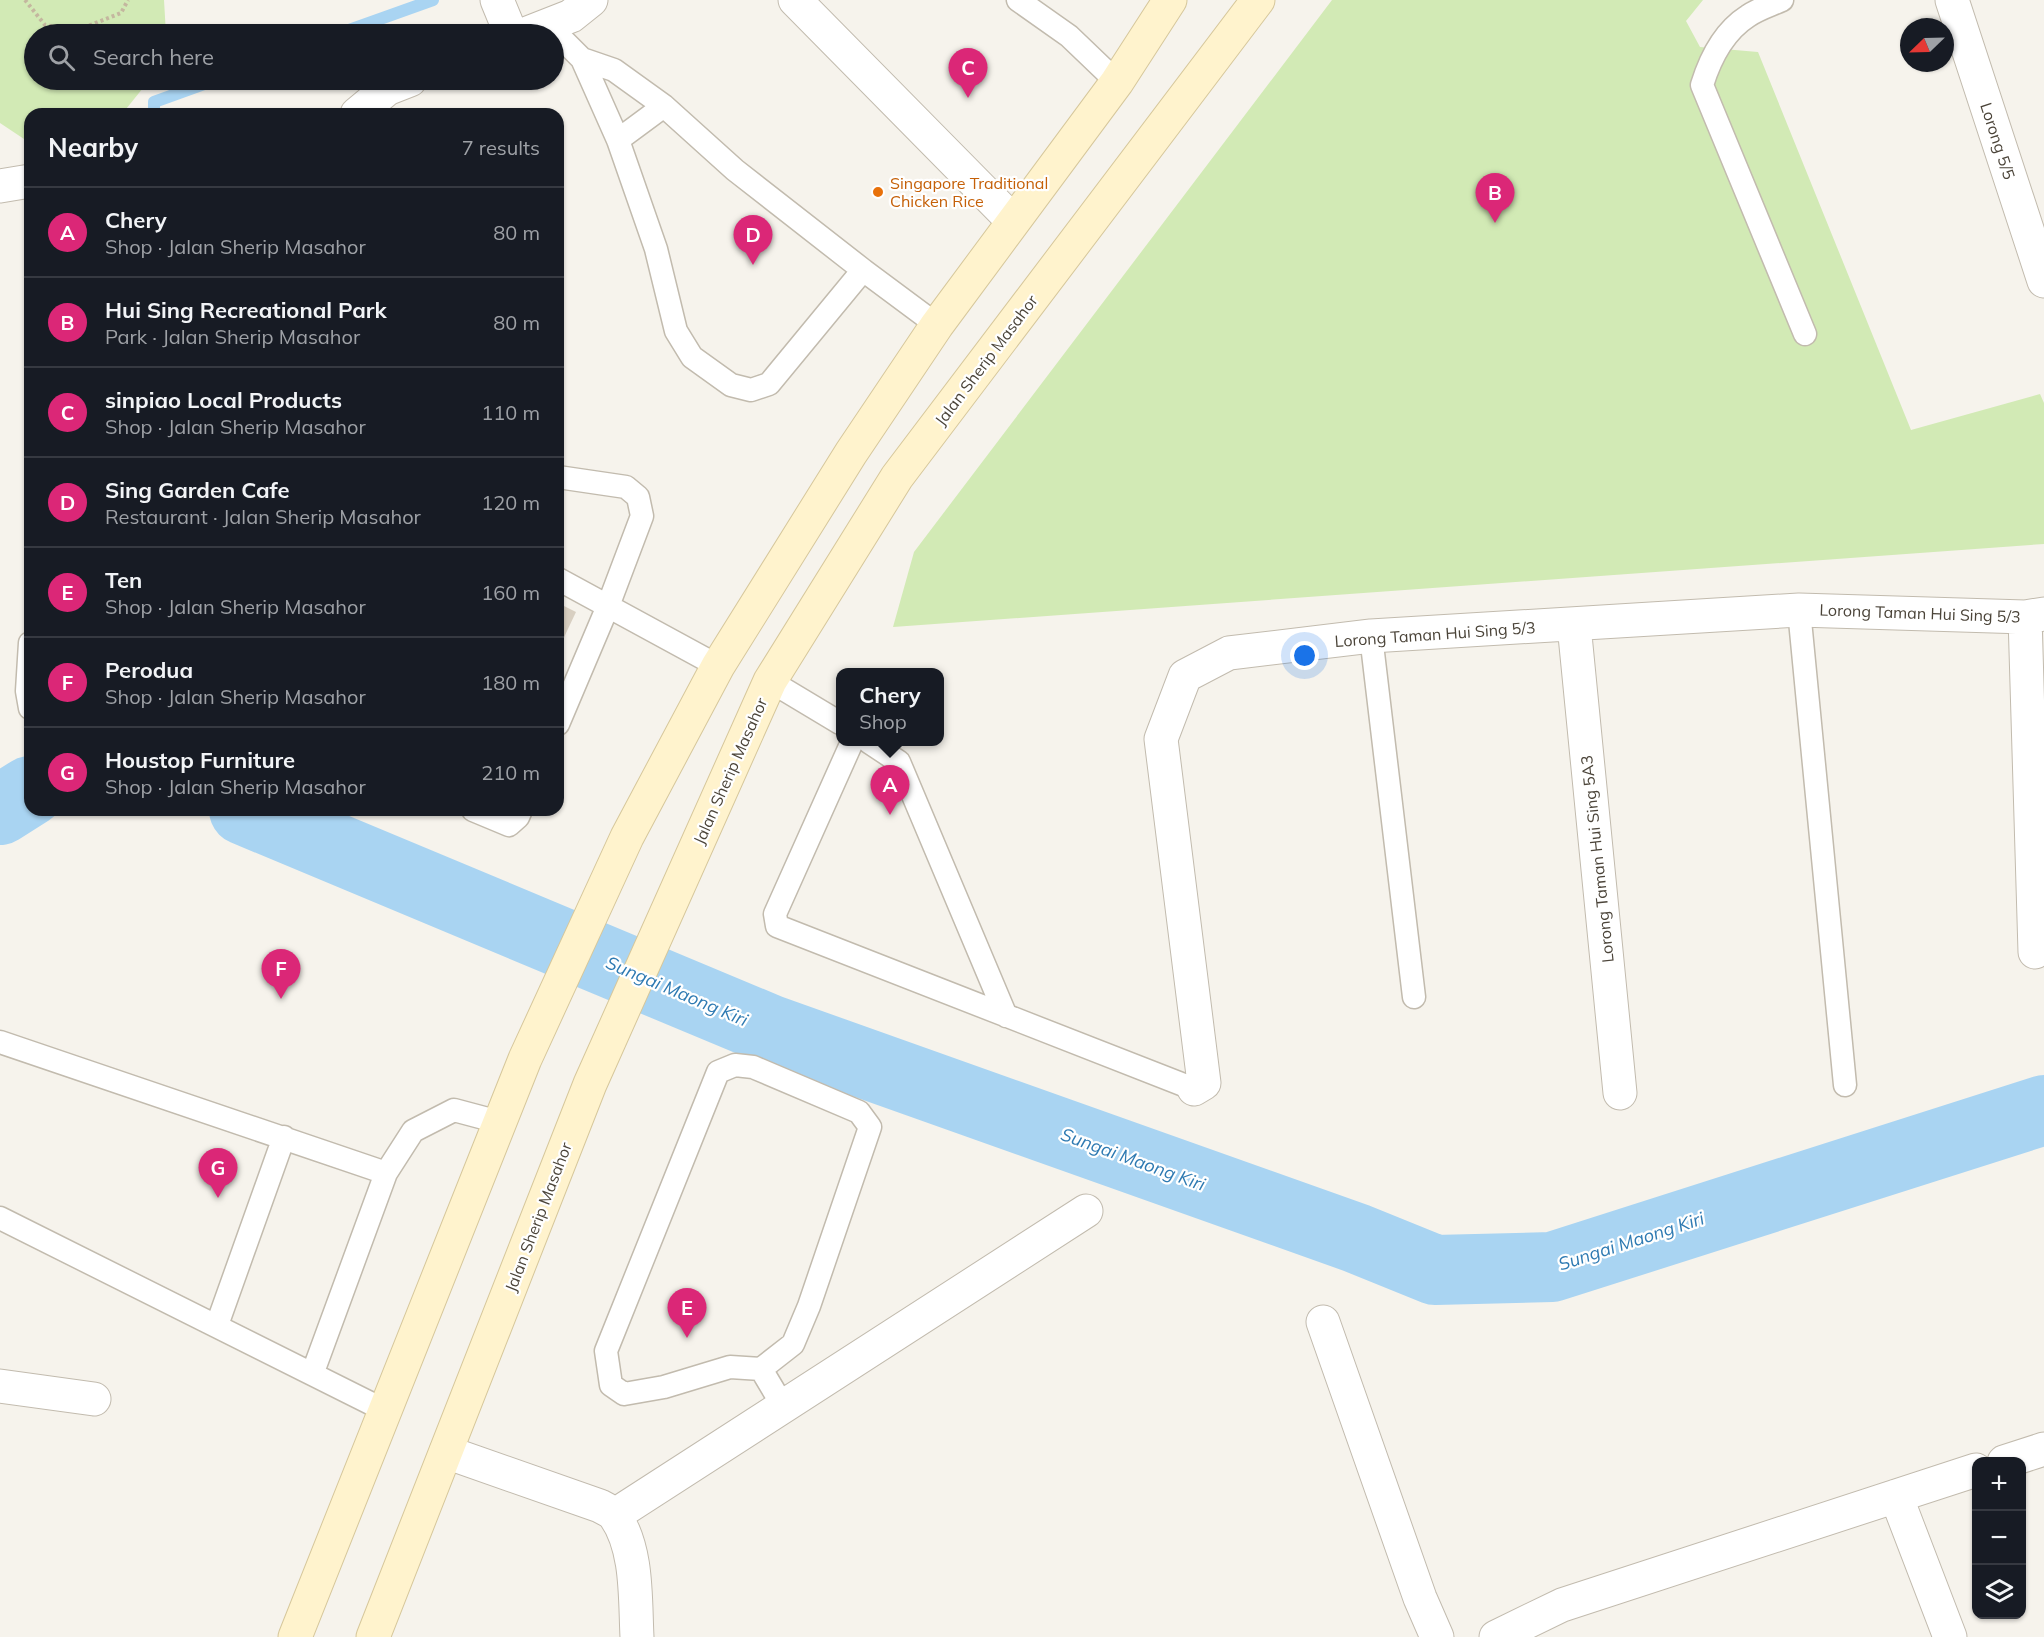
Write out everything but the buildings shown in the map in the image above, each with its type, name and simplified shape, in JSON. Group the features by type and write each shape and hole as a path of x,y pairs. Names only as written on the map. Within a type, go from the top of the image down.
{"main road":[{"path":"295,1637 525,1059 627,837 718,666 851,453 937,325 1117,82 1170,0"},
{"name":"Jalan Sherip Masahor","path":"373,1637 590,1084 770,681 897,477 1258,0"}],"street":[{"path":"518,23 571,16 591,0"},
{"path":"795,0 1013,221"},
{"name":"Lorong 5/5","path":"1952,0 2044,281"},
{"path":"364,108 386,90"},
{"path":"0,186 24,182"},
{"name":"Lorong Taman Hui Sing 5/3","path":"1194,1089 1204,1083 1161,739 1185,676 1229,653 1371,636 1799,610 2035,615"},
{"path":"2035,615 2035,952"},
{"name":"Lorong Taman Hui Sing 5A3","path":"1574,625 1620,1093"},
{"path":"615,1515 1086,1211"},
{"path":"1323,1322 1420,1598 1437,1637"},
{"path":"0,1386 94,1399"},
{"path":"2017,1457 2044,1449"},
{"path":"446,1452 600,1506 615,1515 626,1542 633,1572 637,1637"},
{"path":"1496,1637 1562,1605 1972,1472"},
{"path":"1896,1496 1950,1637"}],"lane":[{"path":"1782,0 1748,16 1730,32 1710,59 1702,85 1805,334"},
{"path":"1027,3 1069,36 1117,82"},
{"path":"564,49 582,59 614,70 664,106 735,170 937,325"},
{"path":"582,59 618,140 656,249 676,331 692,357 731,385 750,390 769,384 863,270"},
{"path":"618,140 664,106"},
{"path":"564,478 626,487 638,497 642,516 608,606 564,710"},
{"path":"564,582 718,666"},
{"path":"1799,610 1845,1085"},
{"path":"1371,636 1414,997"},
{"path":"770,681 836,721"},
{"path":"850,746 775,914 777,926 1194,1089"},
{"path":"876,746 899,762 1006,1016"},
{"path":"487,816 509,825 519,816"},
{"path":"0,1042 386,1173"},
{"path":"735,1065 753,1067 859,1112 870,1127 809,1306 793,1344 761,1369 730,1367 664,1387 624,1394 611,1385 606,1351 718,1072 735,1065"},
{"path":"313,1372 386,1173 413,1131 454,1110 499,1122"},
{"path":"217,1325 284,1137"},
{"path":"0,1218 313,1372 384,1410"},
{"path":"761,1369 783,1406"}],"path":[{"path":"25,0 44,24"},
{"path":"93,24 121,13 128,0"}],"green space":[{"path":"0,0 164,0 165,24 24,24 24,90 141,90 127,108 24,108 24,139 0,123"},
{"path":"1332,0 1703,0 1686,21 1700,47 1758,52 1911,430 2040,394 2044,403 2044,544 893,627 914,552"}],"waterway":[{"path":"366,24 433,0"},
{"path":"154,108 154,102 187,90"},
{"name":"Sungai Maong Kiri","path":"0,810 24,795"},
{"name":"Sungai Maong Kiri","path":"258,816 771,1030 1356,1238 1435,1270 1552,1267 2044,1110"}],"place":[{"name":"sinpiao Local Products","path":"968,98"},
{"name":"Singapore Traditional Chicken Rice","path":"878,192"},
{"name":"Hui Sing Recreational Park","path":"1495,223"},
{"name":"Sing Garden Cafe","path":"753,265"},
{"name":"Chery","path":"890,815"},
{"name":"Perodua","path":"281,999"},
{"name":"Houstop Furniture","path":"218,1198"},
{"name":"Ten","path":"687,1338"}]}
